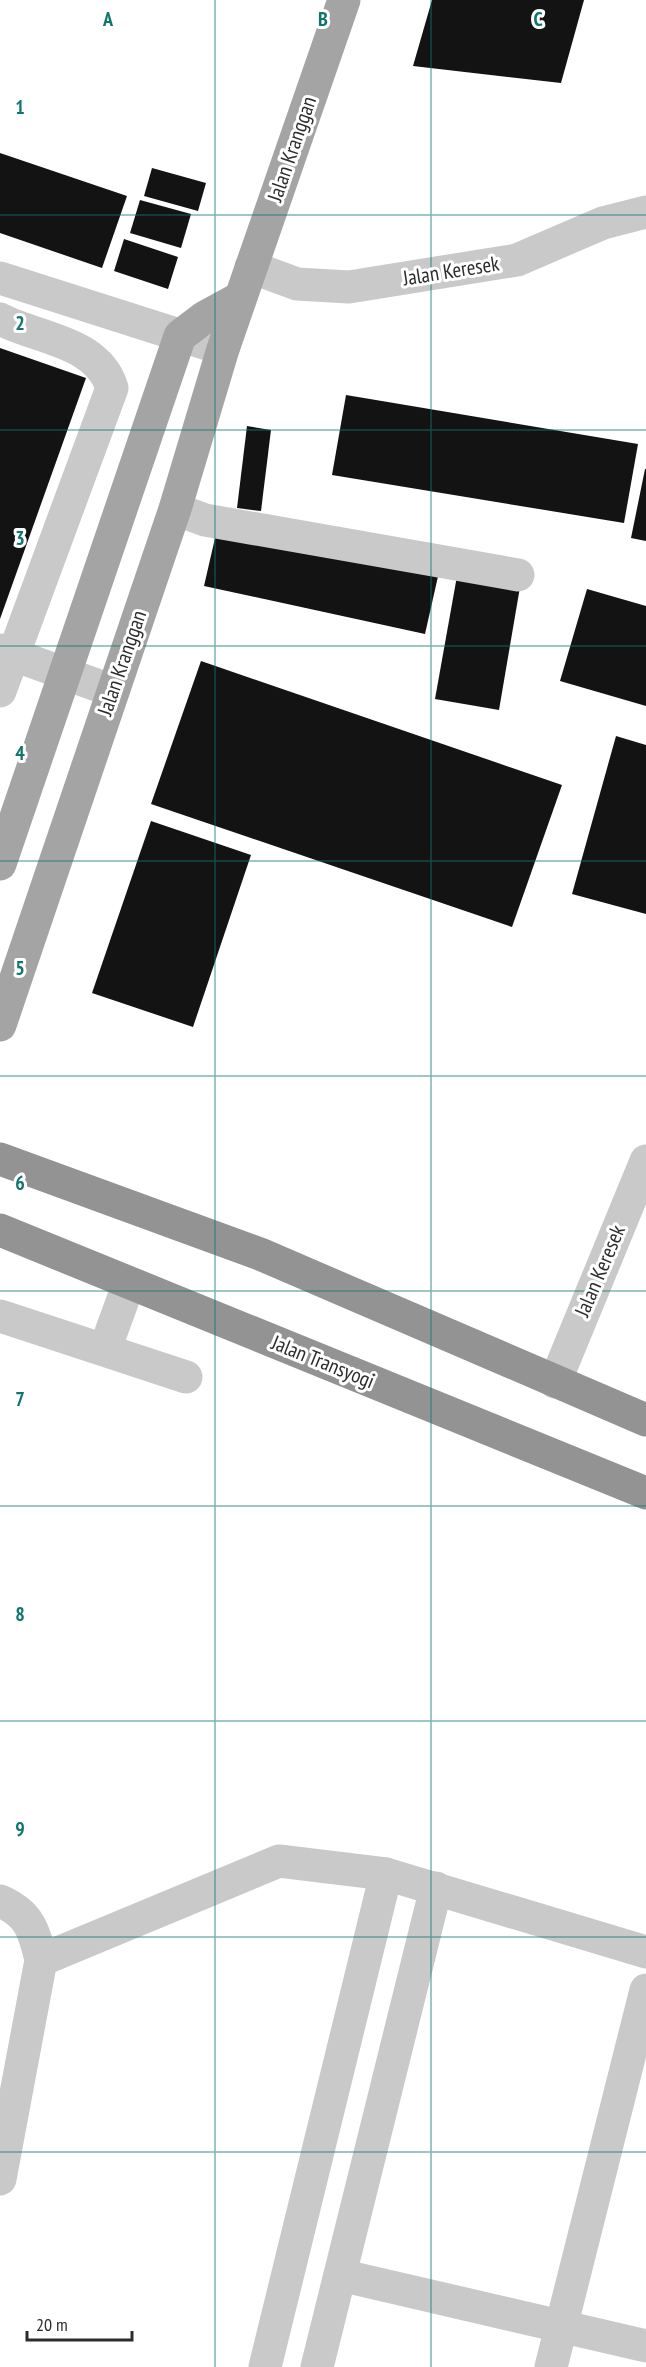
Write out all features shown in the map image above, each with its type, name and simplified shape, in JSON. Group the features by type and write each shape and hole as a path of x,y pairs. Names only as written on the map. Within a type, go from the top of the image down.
{"highway":[{"path":"0,1159 260,1254 646,1420"},
{"name":"Jalan Transyogi","path":"0,1230 646,1493"}],"main road":[{"name":"Jalan Kranggan","path":"0,1025 175,509 240,298 344,0"},
{"path":"0,864 180,336 205,317 240,298"}],"street":[{"name":"Jalan Keresek","path":"251,267 297,284 349,287 517,260 603,223 646,212"},
{"path":"0,278 223,349"},
{"path":"0,319 90,354 107,373 112,388 6,653 0,691"},
{"path":"175,509 205,520 518,575"},
{"path":"6,653 113,691"},
{"name":"Jalan Keresek","path":"555,1382 646,1161"},
{"path":"105,1349 129,1283"},
{"path":"0,1316 186,1377"},
{"path":"41,1960 279,1861 386,1874 646,1952"},
{"path":"265,2367 386,1874"},
{"path":"317,2367 436,1888"},
{"path":"0,1901 10,1906 32,1925 41,1960 0,2179"},
{"path":"551,2367 646,1990"},
{"path":"340,2275 562,2324 646,2346"}],"building":[{"path":"432,0 584,0 561,83 413,66"},
{"path":"0,153 127,196 102,268 0,233"},
{"path":"152,168 206,183 198,211 144,196"},
{"path":"140,200 191,214 181,248 130,233"},
{"path":"124,239 178,257 168,289 114,271"},
{"path":"0,348 86,378 0,619"},
{"path":"346,395 638,444 624,523 332,475"},
{"path":"247,426 271,430 261,511 237,508"},
{"path":"646,469 646,541 631,538"},
{"path":"218,525 439,572 425,634 204,586"},
{"path":"457,576 520,587 499,710 435,699"},
{"path":"587,589 646,606 646,706 560,681"},
{"path":"201,661 562,785 512,927 151,804"},
{"path":"616,736 646,745 646,914 572,894"},
{"path":"151,821 251,855 193,1027 92,993"}]}
